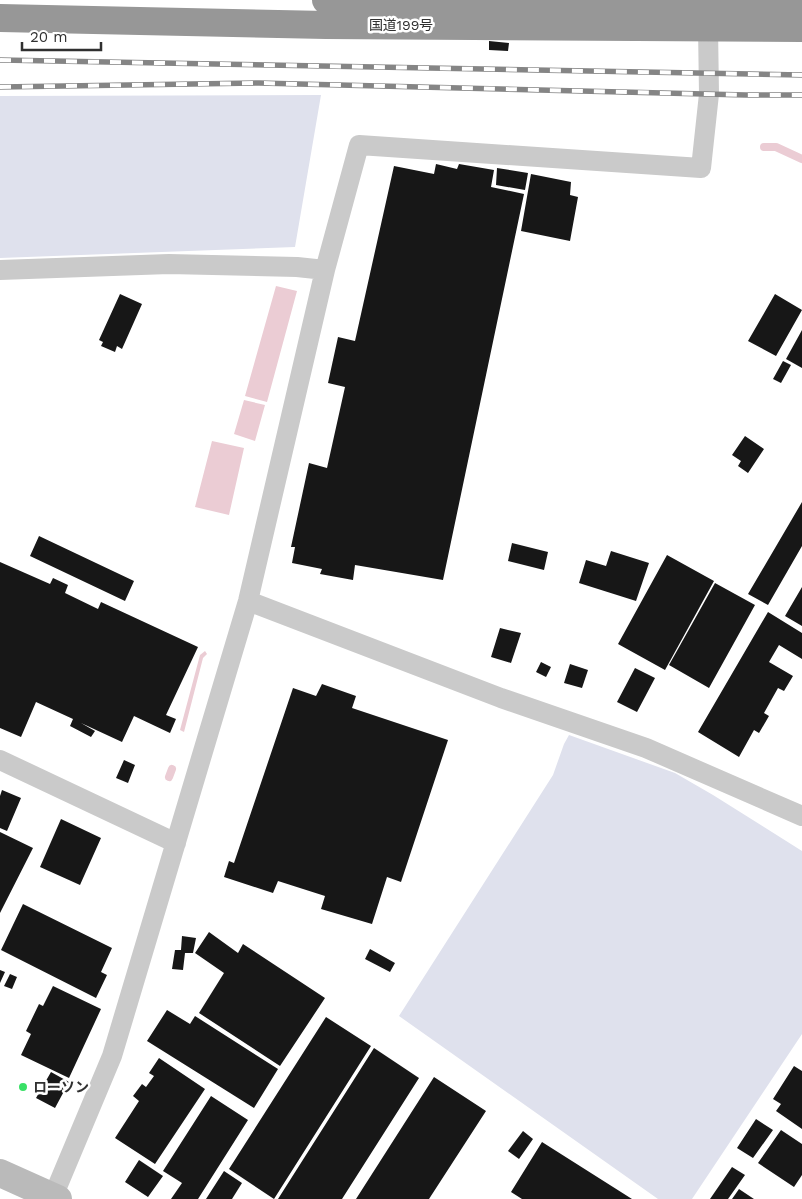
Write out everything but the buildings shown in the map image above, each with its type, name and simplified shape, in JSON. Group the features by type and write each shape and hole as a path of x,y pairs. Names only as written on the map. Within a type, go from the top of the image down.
{"highway":[{"name":"国道199号","path":"0,18 325,8 792,0"},
{"name":"国道199号","path":"325,8 708,27 798,28"}],"street":[{"path":"792,0 798,28"},
{"path":"0,1173 55,1198 112,1056 248,601 325,270 359,145 701,168 709,94 708,27"},
{"path":"0,270 169,264 297,266 325,270"},
{"path":"248,601 501,698 646,748 802,816"},
{"path":"0,760 176,843"}],"shaded area":[{"path":"321,95 295,247 0,258 0,96"},
{"path":"276,286 297,291 267,402 245,396"},
{"path":"244,400 265,405 255,441 234,434"},
{"path":"212,441 244,448 229,515 195,507"},
{"path":"205,651 207,654 203,658 184,732 180,730 200,655"},
{"path":"569,735 675,773 802,851 802,1034 692,1199 658,1199 399,1016 553,775"}],"waterway":[{"path":"764,147 776,147 802,159"},
{"path":"169,777 172,769"}],"railway":[{"path":"0,60 802,75"},
{"path":"0,87 259,83 802,95"}],"place":[{"name":"ローソン","path":"23,1087"}]}
